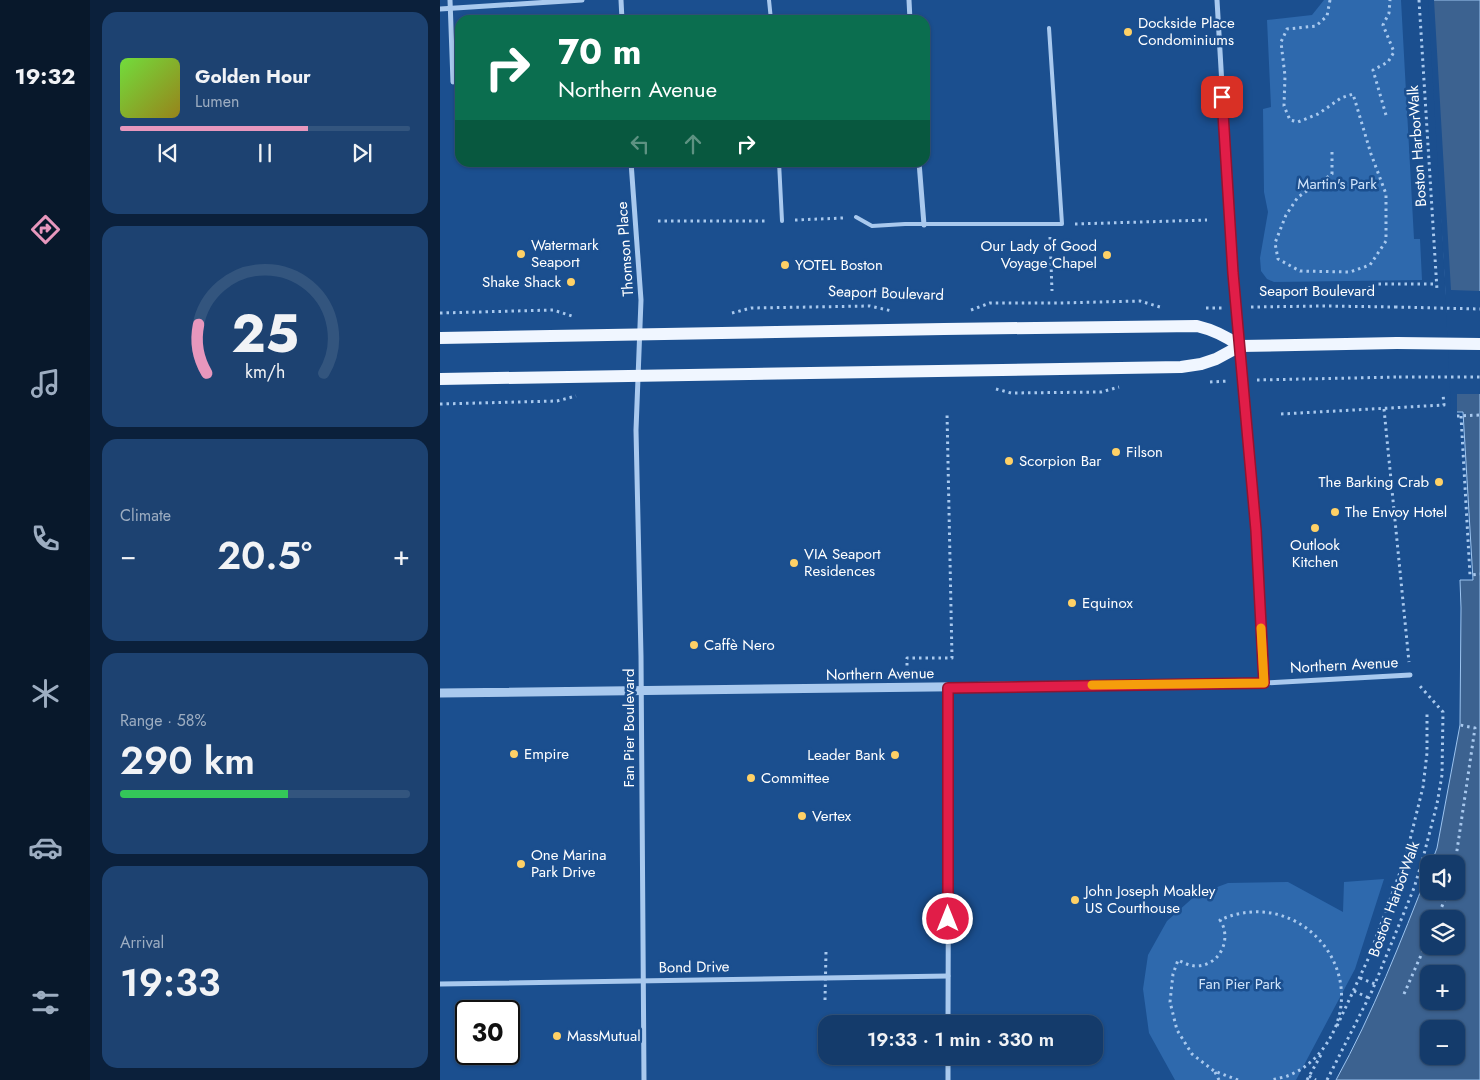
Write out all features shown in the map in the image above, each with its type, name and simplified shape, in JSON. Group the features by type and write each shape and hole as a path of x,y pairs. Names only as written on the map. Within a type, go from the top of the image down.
{"main road":[{"path":"440,338 1197,326 1212,330 1240,346"},
{"path":"440,379 1181,367 1201,364 1216,359 1240,346 1397,343 1480,344"}],"street":[{"path":"450,0 453,82"},
{"path":"440,9 582,0"},
{"path":"621,0 622,15"},
{"path":"908,0 910,15"},
{"path":"1217,0 1233,273 1256,530 1264,683"},
{"name":"Thomson Place","path":"631,167 641,292 638,376"},
{"path":"919,167 924,225"},
{"name":"Fan Pier Boulevard","path":"638,376 636,430 644,1080"},
{"name":"Northern Avenue","path":"440,693 1264,683 1410,675"},
{"path":"948,688 948,1015"},
{"name":"Bond Drive","path":"440,984 948,976"},
{"path":"948,1065 948,1080"}],"lane":[{"path":"770,0 771,15"},
{"path":"856,217 872,226 905,224 1062,224 1049,28"},
{"path":"779,167 782,221"}],"path":[{"path":"1330,0 1327,16 1316,26 1288,29 1281,42 1284,106 1290,120 1298,122 1318,114 1341,98 1353,94 1371,154 1386,194 1386,241 1370,265 1350,272 1300,271 1278,259 1275,243 1286,215 1298,197 1332,174 1332,148"},
{"path":"1386,115 1373,70 1388,62 1394,52 1383,25 1389,13 1390,0"},
{"name":"Boston HarborWalk","path":"1418,0 1437,290"},
{"path":"658,221 782,221 856,217"},
{"path":"1062,224 1207,220"},
{"path":"1050,225 1052,291"},
{"path":"1370,295 1370,284 1437,284"},
{"path":"966,311 990,303 1060,304 1140,301 1166,308"},
{"name":"Seaport Boulevard","path":"730,314 751,308 860,306 870,306 897,312"},
{"name":"Seaport Boulevard","path":"1199,308 1324,306 1480,309"},
{"path":"440,313 553,310 578,318"},
{"path":"1281,380 1480,377"},
{"path":"1281,414 1444,405 1443,394"},
{"path":"440,404 557,401 581,395"},
{"path":"1384,409 1410,675"},
{"path":"907,688 907,658 952,658 947,412"},
{"path":"1480,415 1459,416 1470,574 1480,574"},
{"name":"Boston HarborWalk","path":"1327,1080 1369,998 1414,888 1437,804 1442,775 1443,712 1410,675"},
{"path":"1316,1080 1308,1078 1333,1035 1370,957 1406,856 1423,787 1427,753 1427,712"},
{"path":"1456,855 1474,728 1460,725"},
{"path":"1219,1080 1214,1072 1192,1054 1177,1030 1170,1002 1173,974 1178,960 1187,965 1197,966 1207,964 1216,959 1222,952 1226,934 1220,920 1231,915 1259,910 1287,916 1312,931 1330,953 1340,979 1342,1008 1333,1035 1317,1057 1294,1073 1272,1080"},
{"path":"825,1000 826,952"},
{"path":"1404,994 1421,955"},
{"path":"1360,978 1375,984"},
{"path":"1354,991 1369,998"},
{"path":"1214,1072 1238,1080"}],"green space":[{"name":"Martin's Park","path":"1324,0 1401,0 1414,239 1420,239 1422,280 1274,282 1267,279 1261,271 1260,258 1268,212 1264,192 1263,109 1271,107 1267,20 1312,15"},
{"name":"Fan Pier Park","path":"1384,879 1355,969 1296,1080 1175,1080 1149,1033 1143,989 1148,955 1167,921 1196,895 1228,883 1288,882 1343,912 1344,882"}],"shaded area":[{"path":"1430,0 1480,0 1480,1080 1336,1080 1374,1003 1420,892 1420,900 1465,900 1465,855 1434,855 1460,725 1460,580 1473,580 1463,412 1453,412"}],"pier":[{"path":"1428,0 1434,0 1451,290 1480,291 1480,394 1457,394 1457,415 1453,415 1451,412"}],"slow traffic":[{"path":"1092,685 1264,683 1261,628"}],"place":[{"name":"Dockside Place Condominiums","path":"1128,32"},
{"name":"Watermark Seaport","path":"521,254"},
{"name":"Our Lady of Good Voyage Chapel","path":"1107,255"},
{"name":"YOTEL Boston","path":"785,265"},
{"name":"Shake Shack","path":"571,282"},
{"name":"Filson","path":"1116,452"},
{"name":"Scorpion Bar","path":"1009,461"},
{"name":"The Barking Crab","path":"1439,482"},
{"name":"The Envoy Hotel","path":"1335,512"},
{"name":"Outlook Kitchen","path":"1315,528"},
{"name":"VIA Seaport Residences","path":"794,563"},
{"name":"Equinox","path":"1072,603"},
{"name":"Caffè Nero","path":"694,645"},
{"name":"Empire","path":"514,754"},
{"name":"Leader Bank","path":"895,755"},
{"name":"Committee","path":"751,778"},
{"name":"Vertex","path":"802,816"},
{"name":"One Marina Park Drive","path":"521,864"},
{"name":"John Joseph Moakley US Courthouse","path":"1075,900"},
{"name":"MassMutual","path":"557,1036"}],"route":[{"path":"948,919 948,688 1264,683 1256,530 1233,273 1222,97"}]}
